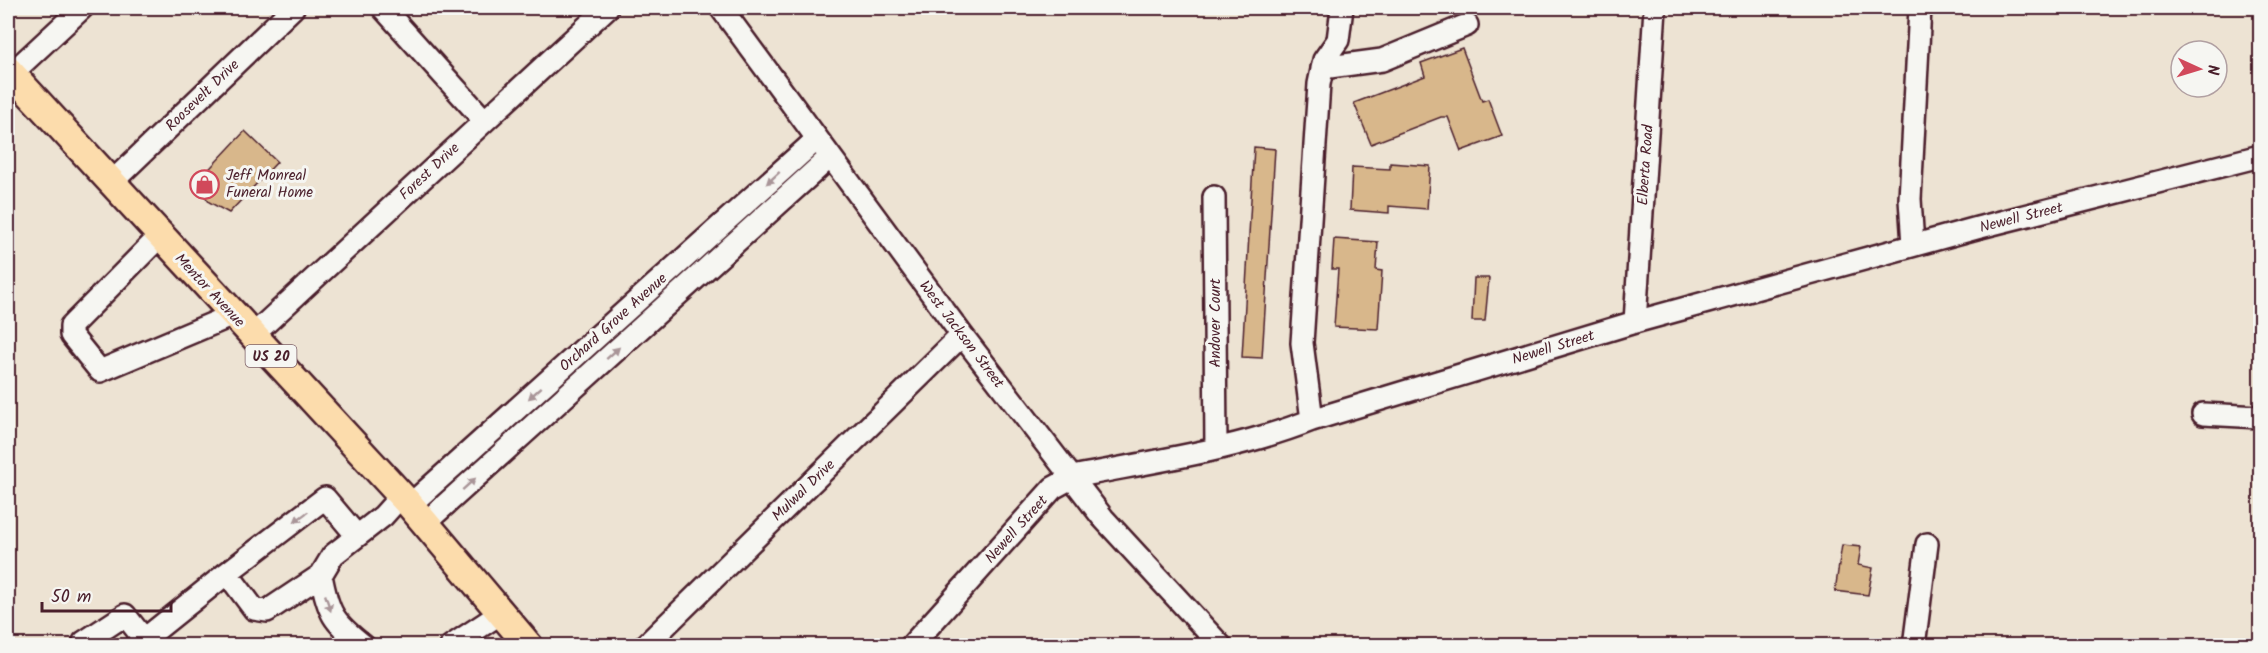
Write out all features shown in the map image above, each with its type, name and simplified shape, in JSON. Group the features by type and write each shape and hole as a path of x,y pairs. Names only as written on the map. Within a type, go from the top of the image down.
{"main road":[{"name":"Mentor Avenue","path":"9,72 412,508 529,645"}],"street":[{"path":"9,72 82,8"},
{"name":"Roosevelt Drive","path":"111,183 293,8"},
{"path":"383,8 483,119"},
{"name":"Forest Drive","path":"252,336 483,119 607,8"},
{"name":"West Jackson Street","path":"721,8 962,335 1073,477 1102,518 1221,645"},
{"path":"1312,420 1302,343 1319,84 1324,60 1338,40 1342,8"},
{"name":"Elberta Road","path":"1635,322 1655,8"},
{"path":"1913,245 1910,199 1920,8"},
{"path":"1322,68 1382,60 1467,25"},
{"name":"Orchard Grove Avenue","path":"412,508 817,139"},
{"name":"Newell Street","path":"911,645 1053,488 1073,477 1216,449 1284,431 1312,420 1635,322 1913,245 2260,156"},
{"name":"Orchard Grove Avenue","path":"412,508 830,158"},
{"name":"Andover Court","path":"1214,197 1216,449"},
{"path":"160,236 71,326 70,335 100,371 233,315"},
{"name":"Mulwal Drive","path":"645,645 962,335"},
{"path":"2203,414 2260,417"},
{"path":"82,644 125,615 140,642 325,498 357,536"},
{"path":"227,573 254,609 267,611 321,575 333,555 382,516 412,508"},
{"path":"1914,645 1927,544"},
{"path":"321,575 327,607 344,630 364,645"},
{"path":"451,645 501,613"}],"building":[{"path":"1462,48 1482,101 1488,99 1502,136 1461,151 1448,117 1441,117 1371,144 1354,103 1425,76 1421,63"},
{"path":"245,131 277,162 229,213 209,202 196,183"},
{"path":"1254,147 1275,149 1262,358 1242,357"},
{"path":"1390,163 1430,166 1427,209 1389,206 1389,213 1350,210 1352,167 1390,169"},
{"path":"1334,239 1378,242 1376,270 1382,271 1378,329 1334,327 1338,269 1332,269"},
{"path":"1474,278 1489,278 1485,321 1472,321"},
{"path":"1842,545 1861,547 1858,565 1873,568 1868,595 1835,591"}],"place":[{"name":"Jeff Monreal Funeral Home","path":"205,184"}]}
